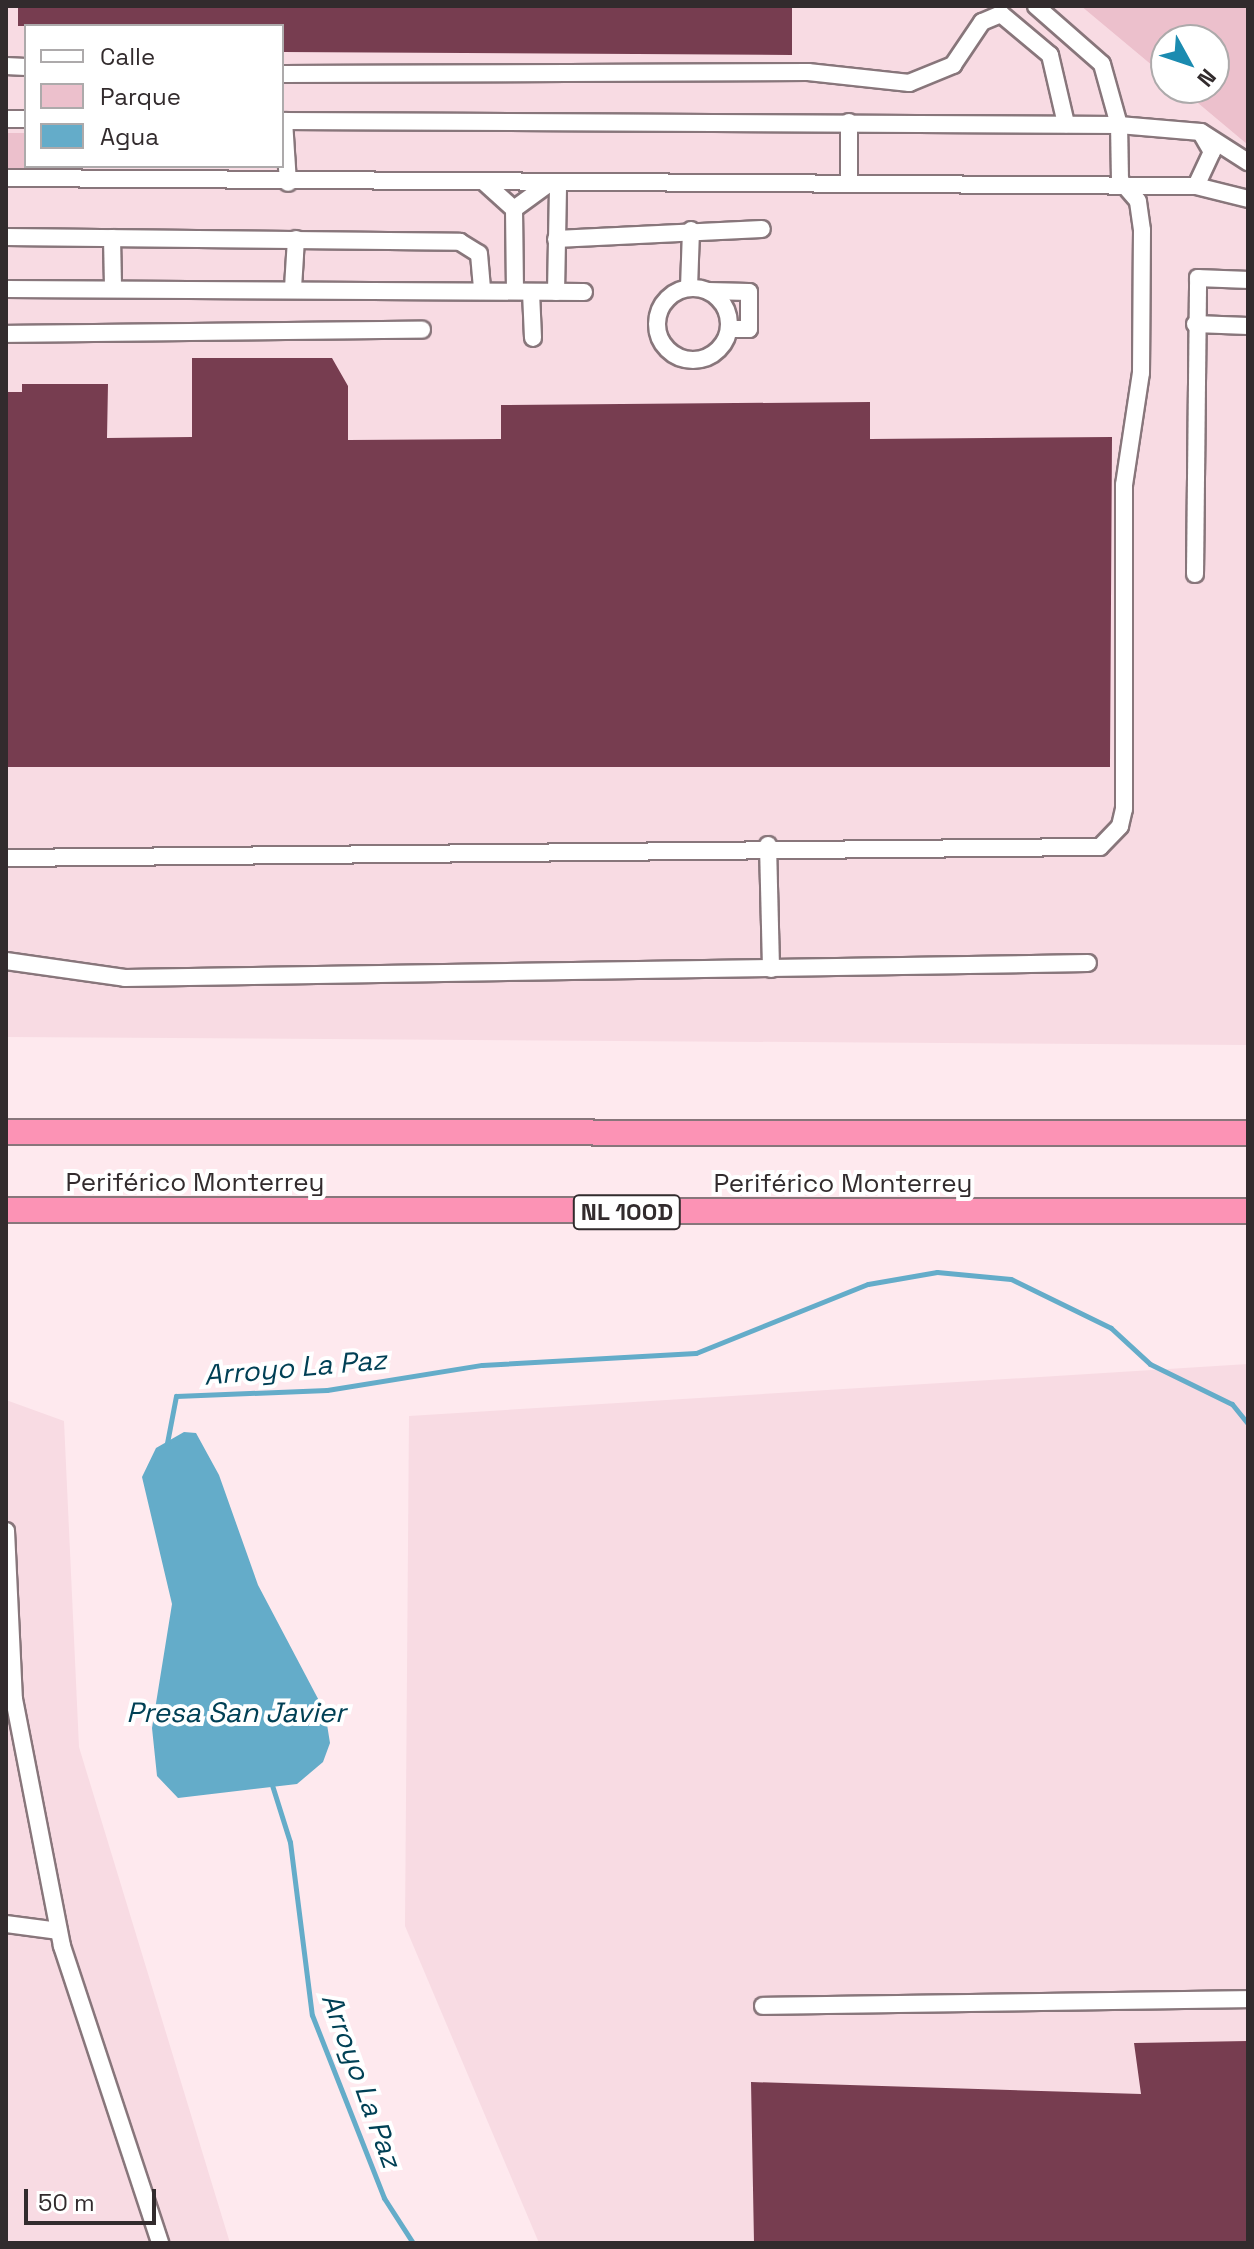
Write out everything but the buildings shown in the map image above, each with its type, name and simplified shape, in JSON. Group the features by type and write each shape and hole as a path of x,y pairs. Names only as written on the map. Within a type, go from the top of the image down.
{"highway":[{"name":"Periférico Monterrey","path":"6,1132 1248,1133"},
{"name":"Periférico Monterrey","path":"6,1210 1248,1211"}],"lane":[{"path":"6,858 768,845 1080,851 1100,847 1120,826 1124,485 1140,397 1142,230 1138,201 1120,180 1119,125 1102,64 1036,6"},
{"path":"284,74 808,72 909,83 953,65 982,22 1001,14 1050,55 1066,124"},
{"path":"284,121 1119,125 1201,132 1248,162"},
{"path":"849,122 849,183"},
{"path":"1196,186 1212,152 1201,132"},
{"path":"284,133 288,183"},
{"path":"6,178 288,183 1120,180 1196,186 1248,199"},
{"path":"485,183 514,209 523,292 533,338"},
{"path":"514,209 555,183"},
{"path":"555,183 556,292"},
{"path":"556,239 691,230 762,229"},
{"path":"689,288 691,230"},
{"path":"6,237 460,242 479,254 482,291"},
{"path":"112,238 113,287"},
{"path":"293,288 296,239"},
{"path":"1195,574 1195,324 1198,278 1248,280"},
{"path":"6,289 113,287 584,292"},
{"path":"708,291 723,303 729,329 716,352 699,360 665,347 659,311 689,288 749,292 749,329 729,329"},
{"path":"1195,324 1248,326"},
{"path":"6,334 422,330"},
{"path":"768,845 771,969"},
{"path":"6,961 125,978 1088,963"},
{"path":"6,1531 14,1699 59,1931 160,2243"},
{"path":"6,1924 59,1931"},
{"path":"763,2006 1248,1999"}],"shaded area":[{"path":"6,6 1081,6 1150,64 1150,104 1199,104 1248,145 1248,1045 6,1037"},
{"path":"1248,1364 1248,2243 539,2243 405,1926 409,1416"},
{"path":"6,1400 64,1421 79,1747 230,2243 6,2243"}],"green space":[{"path":"1081,6 1248,6 1248,145 1199,104 1230,104 1230,24 1150,24 1150,64"},
{"path":"6,133 24,133 24,168 28,168 6,170"}],"water":[{"name":"Presa San Javier","path":"184,1432 196,1433 219,1475 258,1585 325,1712 330,1743 323,1762 297,1784 178,1798 157,1776 152,1728 172,1604 142,1477 156,1448"}],"waterway":[{"name":"Arroyo La Paz","path":"167,1443 176,1396 327,1390 482,1365 696,1353 868,1284 937,1272 1011,1279 1111,1328 1150,1364 1232,1404 1248,1424"},
{"name":"Arroyo La Paz","path":"272,1785 290,1842 312,2015 384,2198 413,2243"}]}
